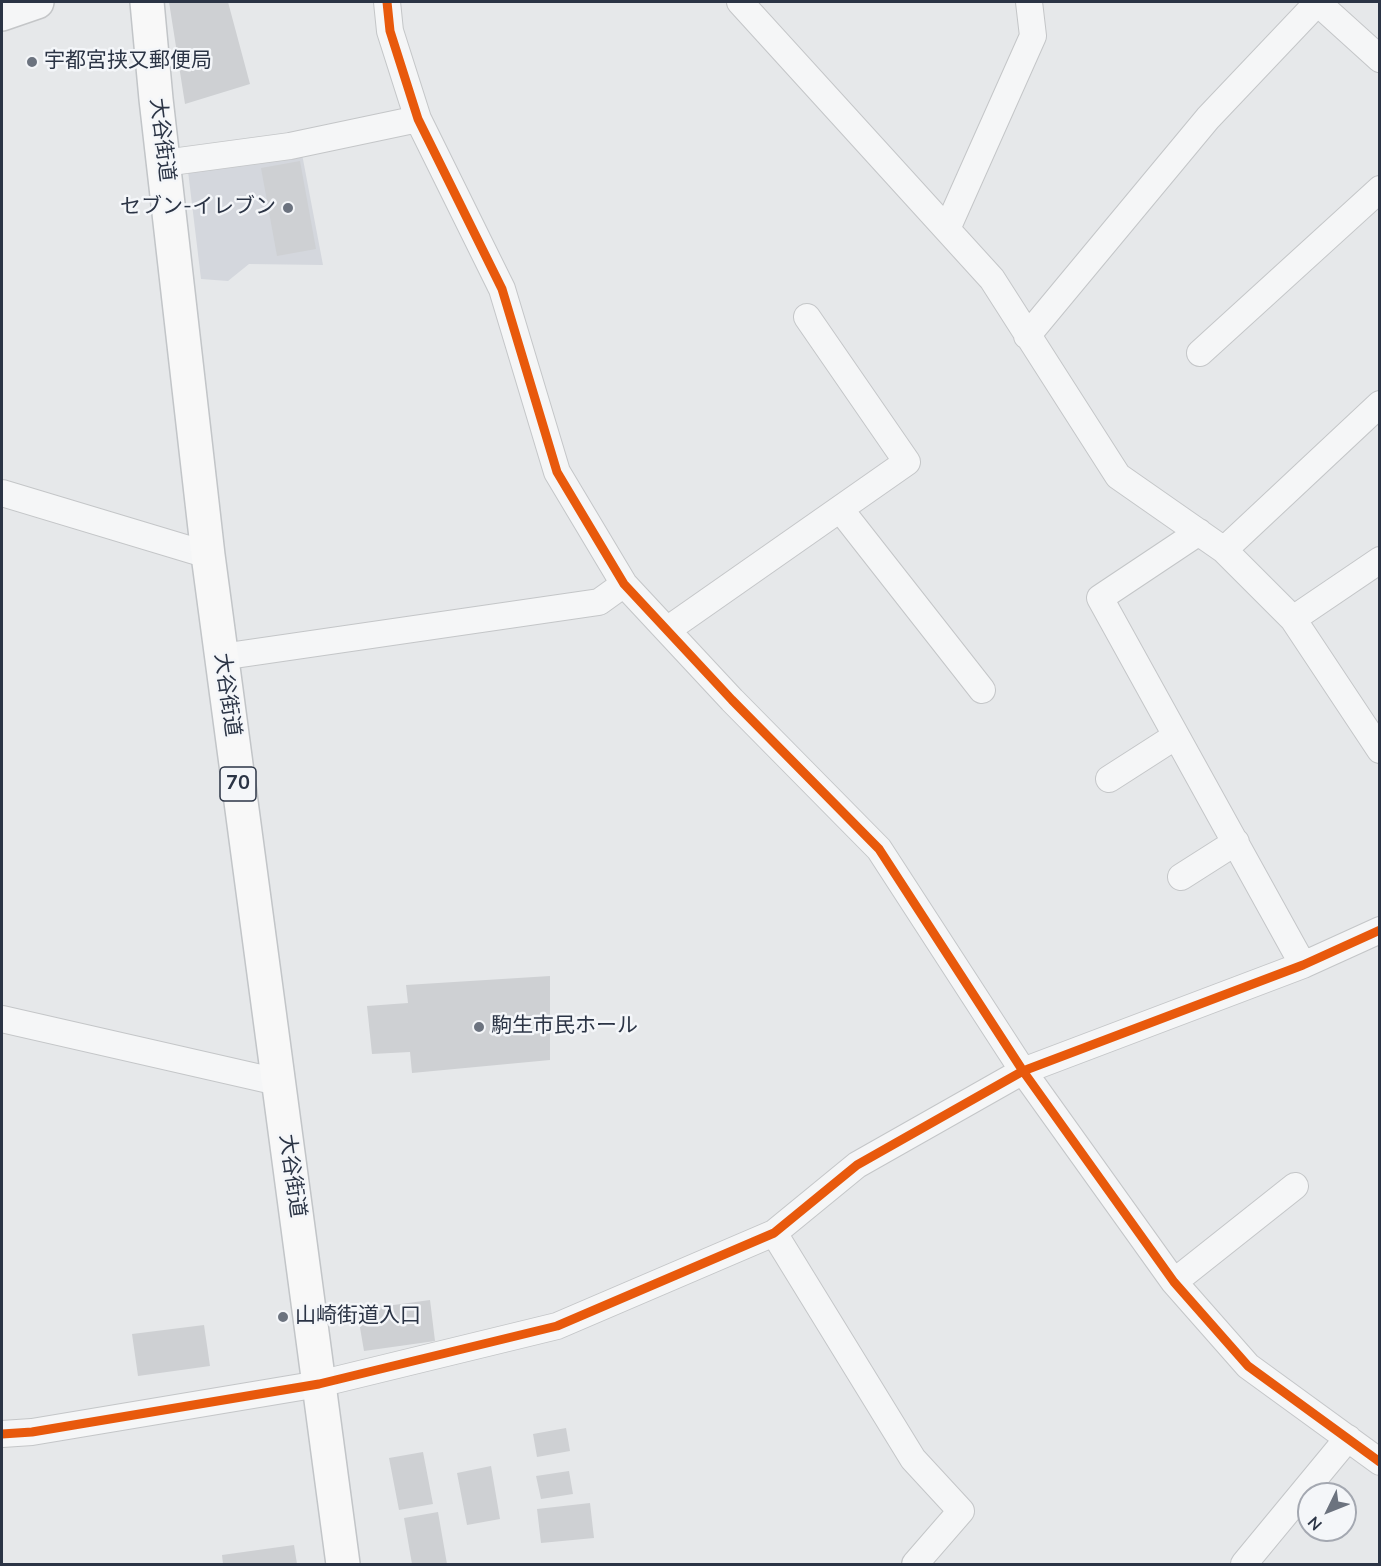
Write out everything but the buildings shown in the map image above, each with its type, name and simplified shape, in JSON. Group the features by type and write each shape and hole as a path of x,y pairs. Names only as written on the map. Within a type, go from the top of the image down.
{"main road":[{"name":"大谷街道","path":"147,2 208,555 343,1564"}],"street":[{"path":"2,14 37,2"},
{"path":"387,2 390,31 418,119 502,289 557,472 624,584 732,700 879,849 1023,1071 1174,1282 1248,1366 1380,1461"},
{"path":"740,2 992,279 1118,476 1224,550 1293,619 1376,736"},
{"path":"947,229 1033,36 1029,2"},
{"path":"1027,336 1208,118 1309,5 1380,59"},
{"path":"165,164 290,146 418,119"},
{"path":"1200,352 1380,189"},
{"path":"667,630 907,462 807,317"},
{"path":"1224,550 1380,404"},
{"path":"2,493 208,555"},
{"path":"840,509 982,690"},
{"path":"1199,532 1100,598 1303,964"},
{"path":"1293,619 1380,560"},
{"path":"221,657 599,602 624,584"},
{"path":"1109,779 1176,736"},
{"path":"1181,877 1236,842"},
{"path":"2,1434 32,1432 319,1384 557,1326 774,1233 857,1165 1023,1071 1303,964 1380,930"},
{"path":"2,1018 278,1082"},
{"path":"1174,1282 1295,1186"},
{"path":"774,1233 913,1459 961,1510 915,1564"},
{"path":"1244,1564 1348,1438"}],"shaded area":[{"path":"302,154 323,265 249,264 228,281 201,279 188,171"}],"cycle path":[{"path":"387,2 390,31 418,119 502,289 557,472 624,584 732,700 879,849 1023,1071 1174,1282 1248,1366 1380,1462"},
{"path":"2,1434 32,1432 319,1384 557,1326 774,1233 857,1165 1023,1071 1303,965 1380,930"}],"place":[{"name":"宇都宮挟又郵便局","path":"32,62"},
{"name":"セブン-イレブン","path":"288,208"},
{"name":"駒生市民ホール","path":"479,1027"},
{"name":"山崎街道入口","path":"283,1317"}]}
